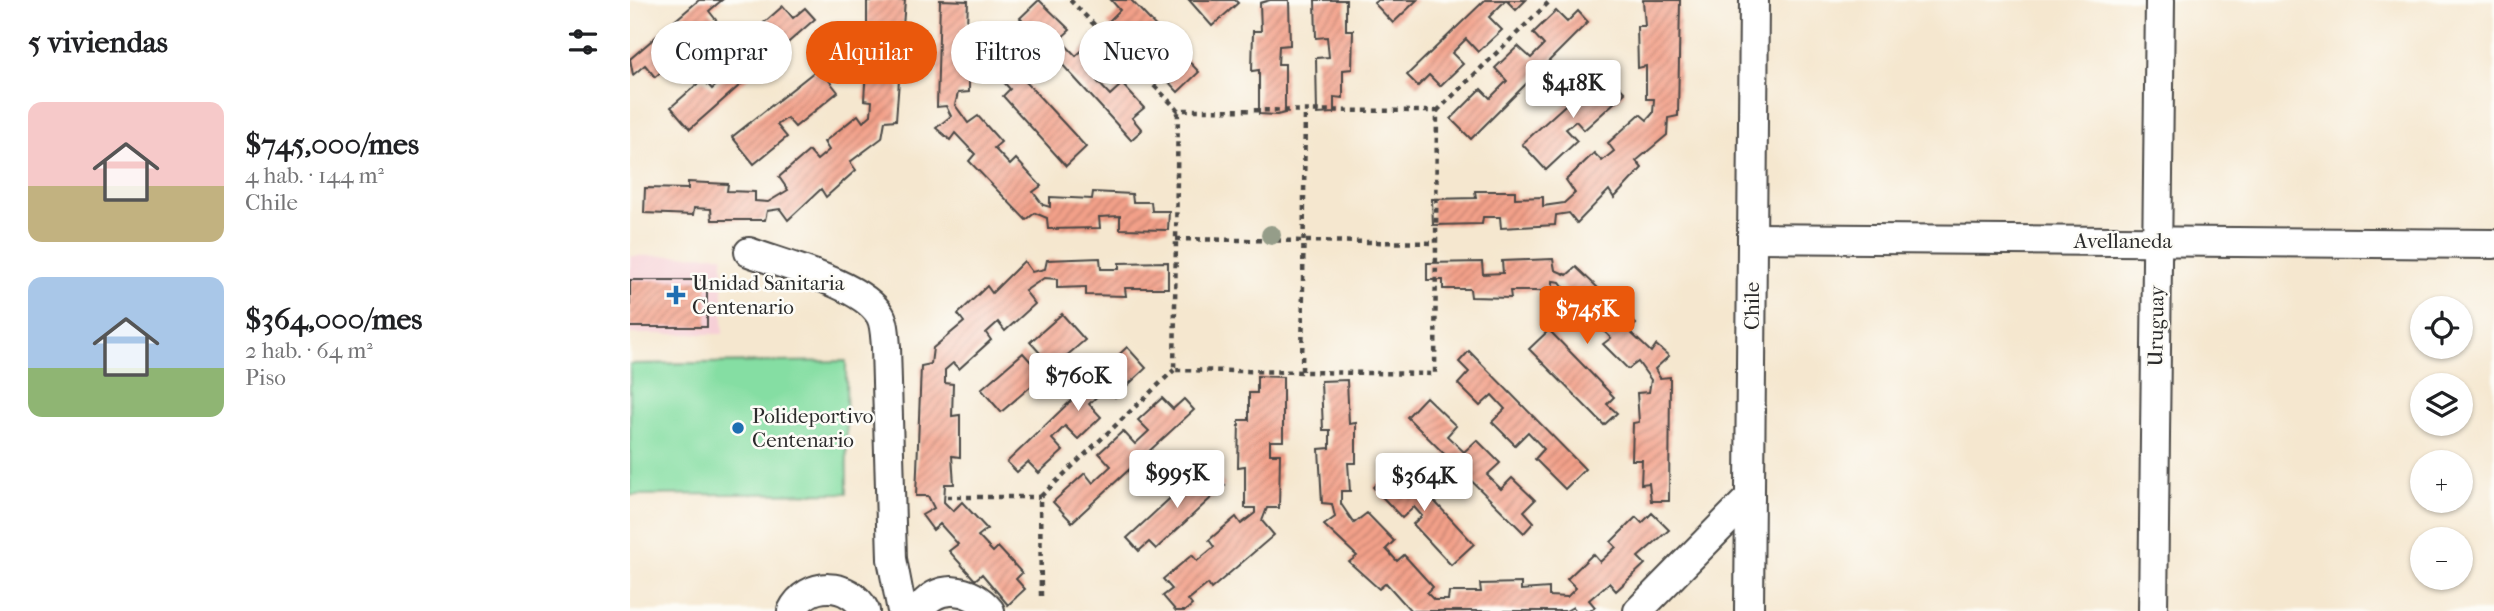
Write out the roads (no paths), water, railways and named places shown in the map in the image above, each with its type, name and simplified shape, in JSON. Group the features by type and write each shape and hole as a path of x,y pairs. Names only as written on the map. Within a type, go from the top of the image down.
{"street":[{"name":"Chile","path":"1749,611 1754,0"},
{"name":"Uruguay","path":"2152,611 2160,0"},
{"name":"Avellaneda","path":"1752,239 2494,244"},
{"path":"749,252 851,291 868,301 882,317 886,347 892,559 902,611"},
{"path":"1638,611 1750,497"},
{"path":"792,611 805,595 831,587 855,597 865,611"},
{"path":"919,611 930,598 956,590 969,593 990,611"}],"place":[{"name":"Unidad Sanitaria Centenario","path":"676,295"},
{"name":"Polideportivo Centenario","path":"738,428"}]}
